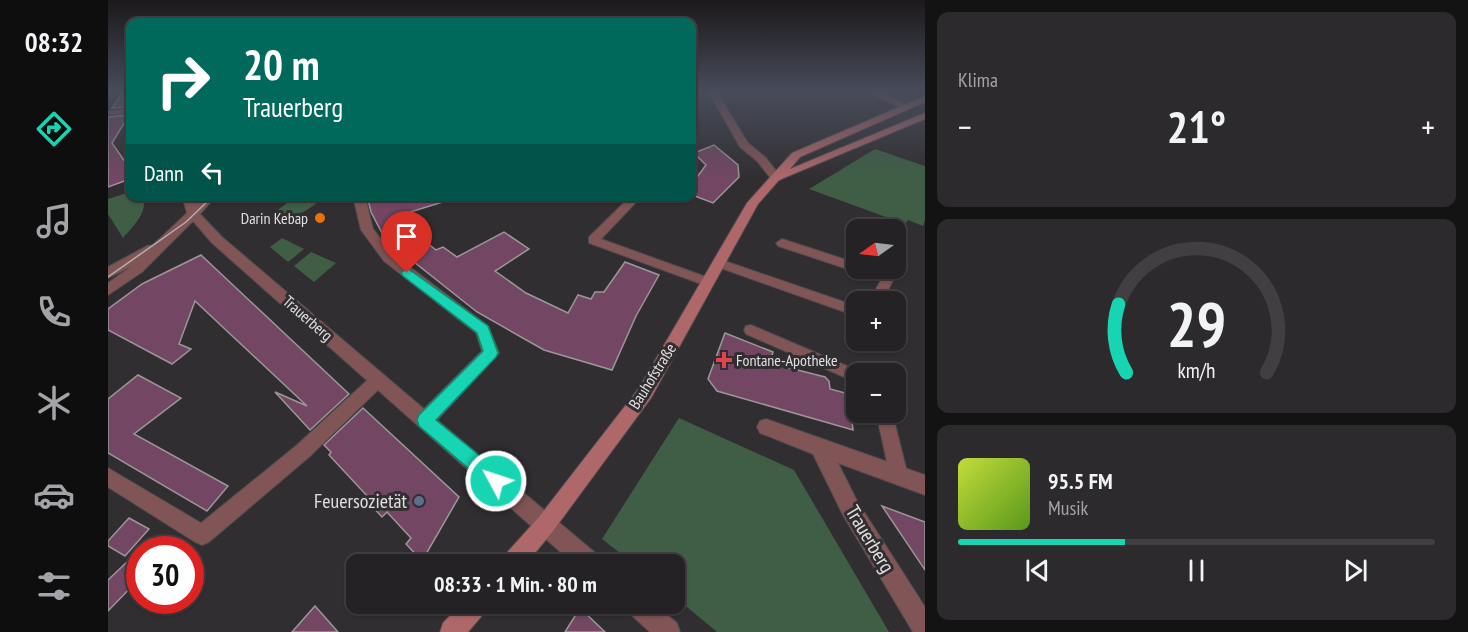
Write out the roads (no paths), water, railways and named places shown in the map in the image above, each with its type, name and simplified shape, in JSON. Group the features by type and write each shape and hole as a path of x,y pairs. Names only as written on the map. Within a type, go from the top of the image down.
{"street":[{"path":"729,120 744,145 761,159 776,178"},
{"name":"Bauhofstraße","path":"520,554 546,524 645,393 753,203 796,155 876,120"},
{"name":"Bauhofstraße","path":"776,178 914,120"},
{"path":"189,201 193,213"},
{"path":"108,290 137,269 206,201"},
{"path":"360,201 367,230 389,258 483,330 496,355 425,420"},
{"name":"Trauerberg","path":"193,213 217,240 580,554"},
{"path":"108,273 122,263 163,244"},
{"path":"765,427 925,485"},
{"name":"Trauerberg","path":"820,448 850,508 925,629"},
{"path":"452,632 468,614"},
{"path":"648,614 668,632"}],"lane":[{"path":"632,201 593,240 708,282"},
{"path":"782,243 846,264"},
{"path":"719,263 846,307"},
{"path":"751,330 846,372"},
{"path":"108,477 202,534 303,451 378,380"},
{"path":"887,423 899,476"}],"tram line":[{"path":"108,277 186,222 208,201"}],"place":[{"name":"Darin Kebap","path":"320,218"},
{"name":"Fontane-Apotheke","path":"724,360"},
{"name":"Feuersozietät","path":"419,501"}]}
